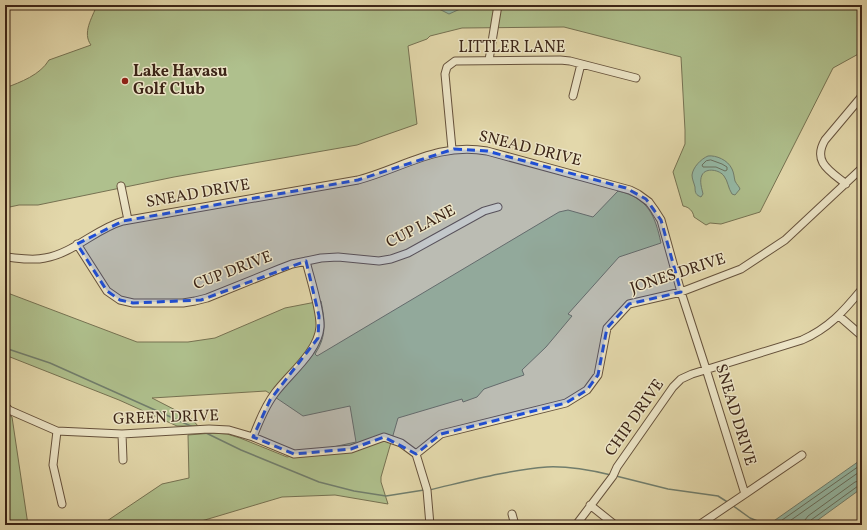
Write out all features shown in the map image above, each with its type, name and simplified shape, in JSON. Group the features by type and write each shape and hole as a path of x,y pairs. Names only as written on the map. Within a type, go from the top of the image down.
{"street":[{"path":"489,60 498,5"},
{"name":"LITTLER LANE","path":"452,149 445,78 446,69 451,63 457,60 560,60 636,78"},
{"path":"573,96 581,64"},
{"path":"846,184 824,166 820,157 821,147 825,140 862,96"},
{"name":"SNEAD DRIVE","path":"5,257 32,259 44,258 61,253 104,228 128,220 358,180 429,154 452,149 470,148 487,150 626,188 638,194 652,205 661,220 681,292 745,494"},
{"name":"JONES DRIVE","path":"416,454 441,434 566,403 586,390 598,374 607,328 629,304 681,292 741,269 785,240 862,168"},
{"path":"121,186 128,220"},
{"name":"CUP LANE","path":"306,261 334,257 373,261 397,258 414,250 484,210 498,206"},
{"name":"CUP DRIVE","path":"77,244 107,291 120,300 133,303 183,303 195,301 207,298 279,269 306,261"},
{"path":"253,436 260,418 270,400 313,348 319,335 319,316 306,261"},
{"name":"CHIP DRIVE","path":"576,525 613,476 617,467 675,385 686,376 802,340 820,331 839,316 862,289"},
{"path":"839,316 862,336"},
{"name":"GREEN DRIVE","path":"5,406 9,410 57,432 122,434 209,429 229,430 253,436 294,454 351,449 384,436 401,443 416,454"},
{"path":"57,432 53,465 62,504"},
{"path":"122,434 123,460"},
{"path":"416,454 427,490 428,525"},
{"path":"699,525 802,455"},
{"path":"590,505 615,525"},
{"path":"512,514 515,525"}],"highlighted area":[{"path":"454,149 487,151 626,188 646,199 661,220 681,292 629,304 607,328 598,375 587,390 566,403 441,434 416,454 384,437 351,449 294,454 253,437 270,400 318,338 319,316 306,261 201,300 133,303 120,300 107,291 77,244 123,221 358,180"}],"shaded area":[{"path":"97,5 862,5 862,52 833,68 760,212 721,224 710,223 706,225 694,217 689,208 683,206 673,172 685,144 681,57 564,27 462,28 430,36 427,39 408,46 417,124 357,145 174,177 38,205 19,205 5,208 5,88 35,74 41,70 49,60 91,45 87,36 89,25"},
{"path":"618,191 637,198 648,209 653,216 661,243 619,257 568,314 572,316 546,347 522,370 524,375 484,389 477,397 463,402 462,399 398,418 381,477 381,482 388,504 335,495 282,497 188,525 101,525 162,484 189,478 188,435 213,433 227,434 287,457 356,442 350,406 303,416 266,391 152,398 191,418 198,426 177,426 119,400 5,355 5,292 137,342 188,342 215,338 285,308 321,301 324,328 322,341 315,354 317,356 559,212 568,210 593,217"},
{"path":"5,412 12,417 28,525 5,525"}],"water":[{"path":"431,5 469,5 449,14"},
{"path":"708,156 715,156 728,163 740,189 735,195 732,194 724,176 713,170 704,172 701,177 703,194 701,197 696,194 692,176 693,172 698,164"},
{"path":"862,459 862,488 811,525 768,525"}],"waterway":[{"path":"5,348 50,363 193,427"},
{"path":"204,432 241,450 319,482 354,491 386,496 424,490"},
{"path":"429,490 532,468 563,467 611,475"},
{"path":"616,476 668,489 718,496 729,503"},
{"path":"732,505 750,518 768,525"}],"place":[{"name":"Lake Havasu Golf Club","path":"125,81"}]}
